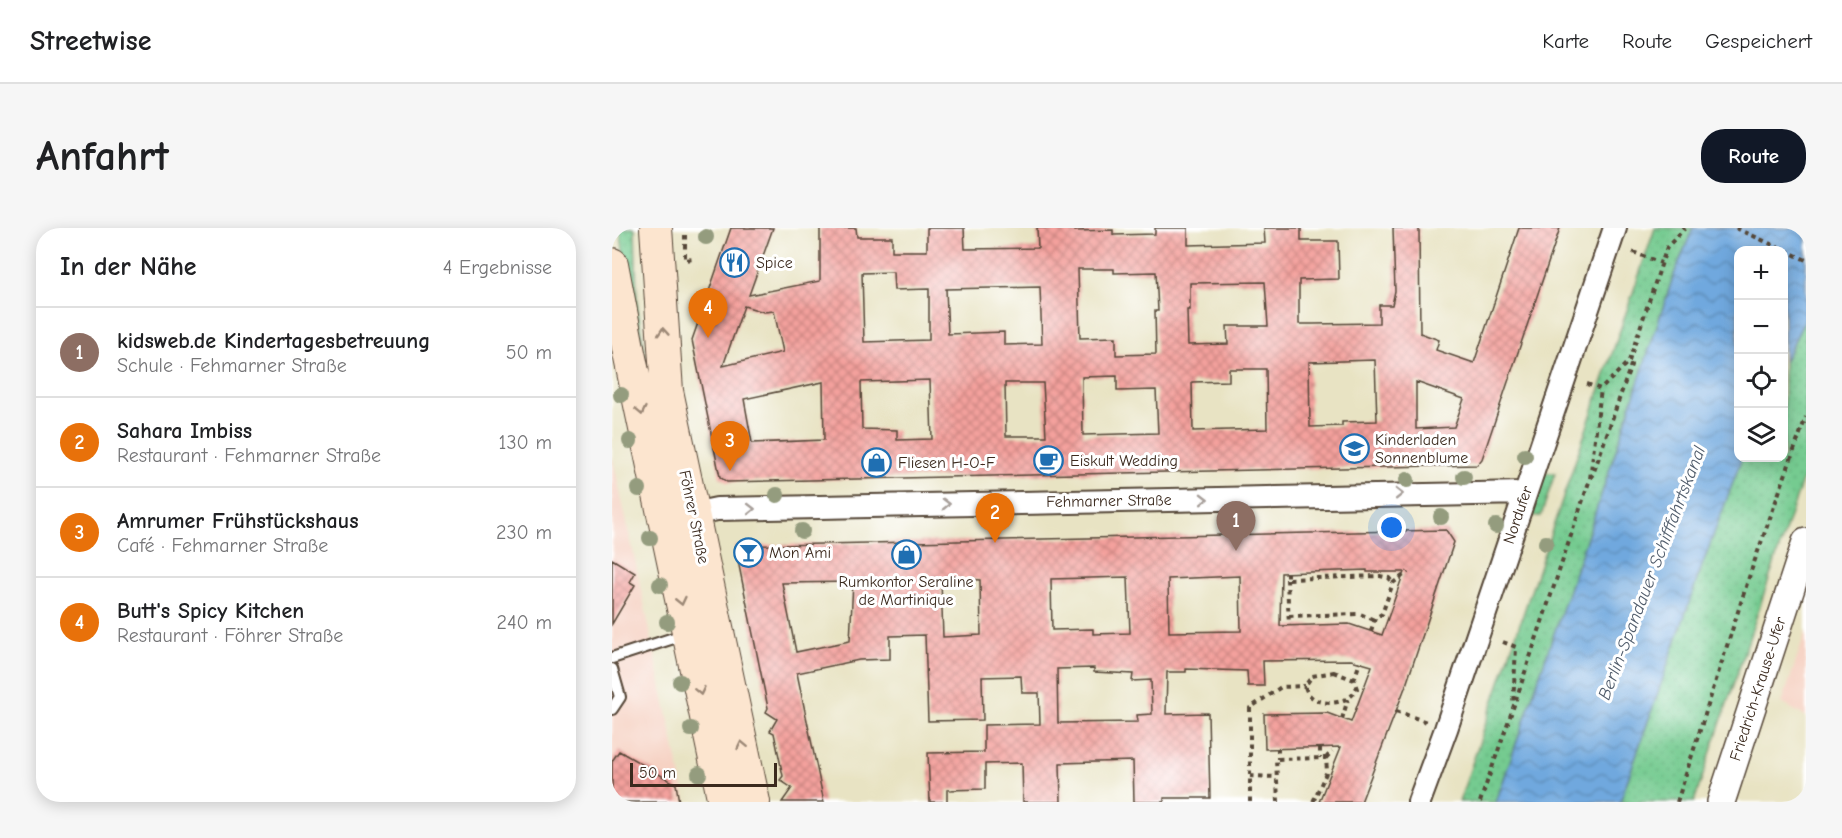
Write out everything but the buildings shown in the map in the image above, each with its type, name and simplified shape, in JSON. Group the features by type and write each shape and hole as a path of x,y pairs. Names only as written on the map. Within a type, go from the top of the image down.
{"main road":[{"name":"Föhrer Straße","path":"670,232 668,391 693,514 703,630 724,802"},
{"name":"Föhrer Straße","path":"612,264 625,354 754,802"}],"street":[{"name":"Nordufer","path":"1419,802 1446,729 1615,228"},
{"name":"Fehmarner Straße","path":"693,514 717,510 1526,493"},
{"name":"Friedrich-Krause-Ufer","path":"1721,802 1806,542"}],"lane":[{"path":"612,658 703,630"},
{"path":"612,669 620,697 612,709"}],"path":[{"path":"1590,479 1667,247 1685,228"},
{"path":"1736,228 1806,260"},
{"path":"670,232 685,260 694,259"},
{"path":"1633,252 1661,263"},
{"path":"1480,802 1590,479 1601,389 1630,363"},
{"path":"1587,384 1601,389"},
{"path":"1677,802 1751,571 1806,417"},
{"path":"1287,572 1289,626"},
{"path":"1371,631 1375,618 1382,614 1393,583 1408,572"},
{"path":"1287,579 1380,576 1389,578 1393,583"},
{"path":"1289,616 1360,614 1374,620"},
{"path":"1503,642 1516,647 1512,711"},
{"path":"1342,718 1349,698 1357,688 1354,680 1360,662"},
{"path":"1305,686 1312,676 1325,673 1343,675 1354,680"},
{"path":"1305,686 1308,694 1319,701 1333,702 1349,698"},
{"path":"1250,802 1251,708 1281,687 1305,686"},
{"path":"1396,711 1446,729"},
{"path":"1278,748 1278,759 1276,759 1278,802"},
{"path":"1320,748 1320,758"},
{"path":"1313,802 1327,771 1326,758 1332,751"},
{"path":"1278,759 1326,758"},
{"path":"1250,776 1277,777"}],"shaded area":[{"path":"612,455 633,551 686,802 612,802"},
{"path":"1806,631 1806,717 1782,703"}],"green space":[{"path":"620,228 635,228 637,301 645,356 628,286"},
{"path":"1655,228 1693,228 1673,277 1591,526 1496,802 1459,802"},
{"path":"1806,317 1806,469 1694,802 1620,802 1741,462 1788,462 1788,354"},
{"path":"1543,473 1555,473 1541,516 1529,516"}],"water":[{"name":"Berlin-Spandauer Schifffahrtskanal","path":"1693,228 1806,228 1806,317 1788,354 1788,246 1734,246 1734,462 1741,462 1620,802 1496,802 1591,526 1673,277"}],"place":[{"name":"Spice","path":"735,263"},
{"name":"Butt's Spicy Kitchen","path":"708,338"},
{"name":"Kinderladen Sonnenblume","path":"1354,449"},
{"name":"Eiskult Wedding","path":"1049,461"},
{"name":"Fliesen H-O-F","path":"877,463"},
{"name":"Amrumer Frühstückshaus","path":"730,471"},
{"name":"Sahara Imbiss","path":"995,543"},
{"name":"kidsweb.de Kindertagesbetreuung","path":"1236,551"},
{"name":"Mon Ami","path":"748,553"},
{"name":"Rumkontor Seraline de Martinique","path":"906,554"}]}
